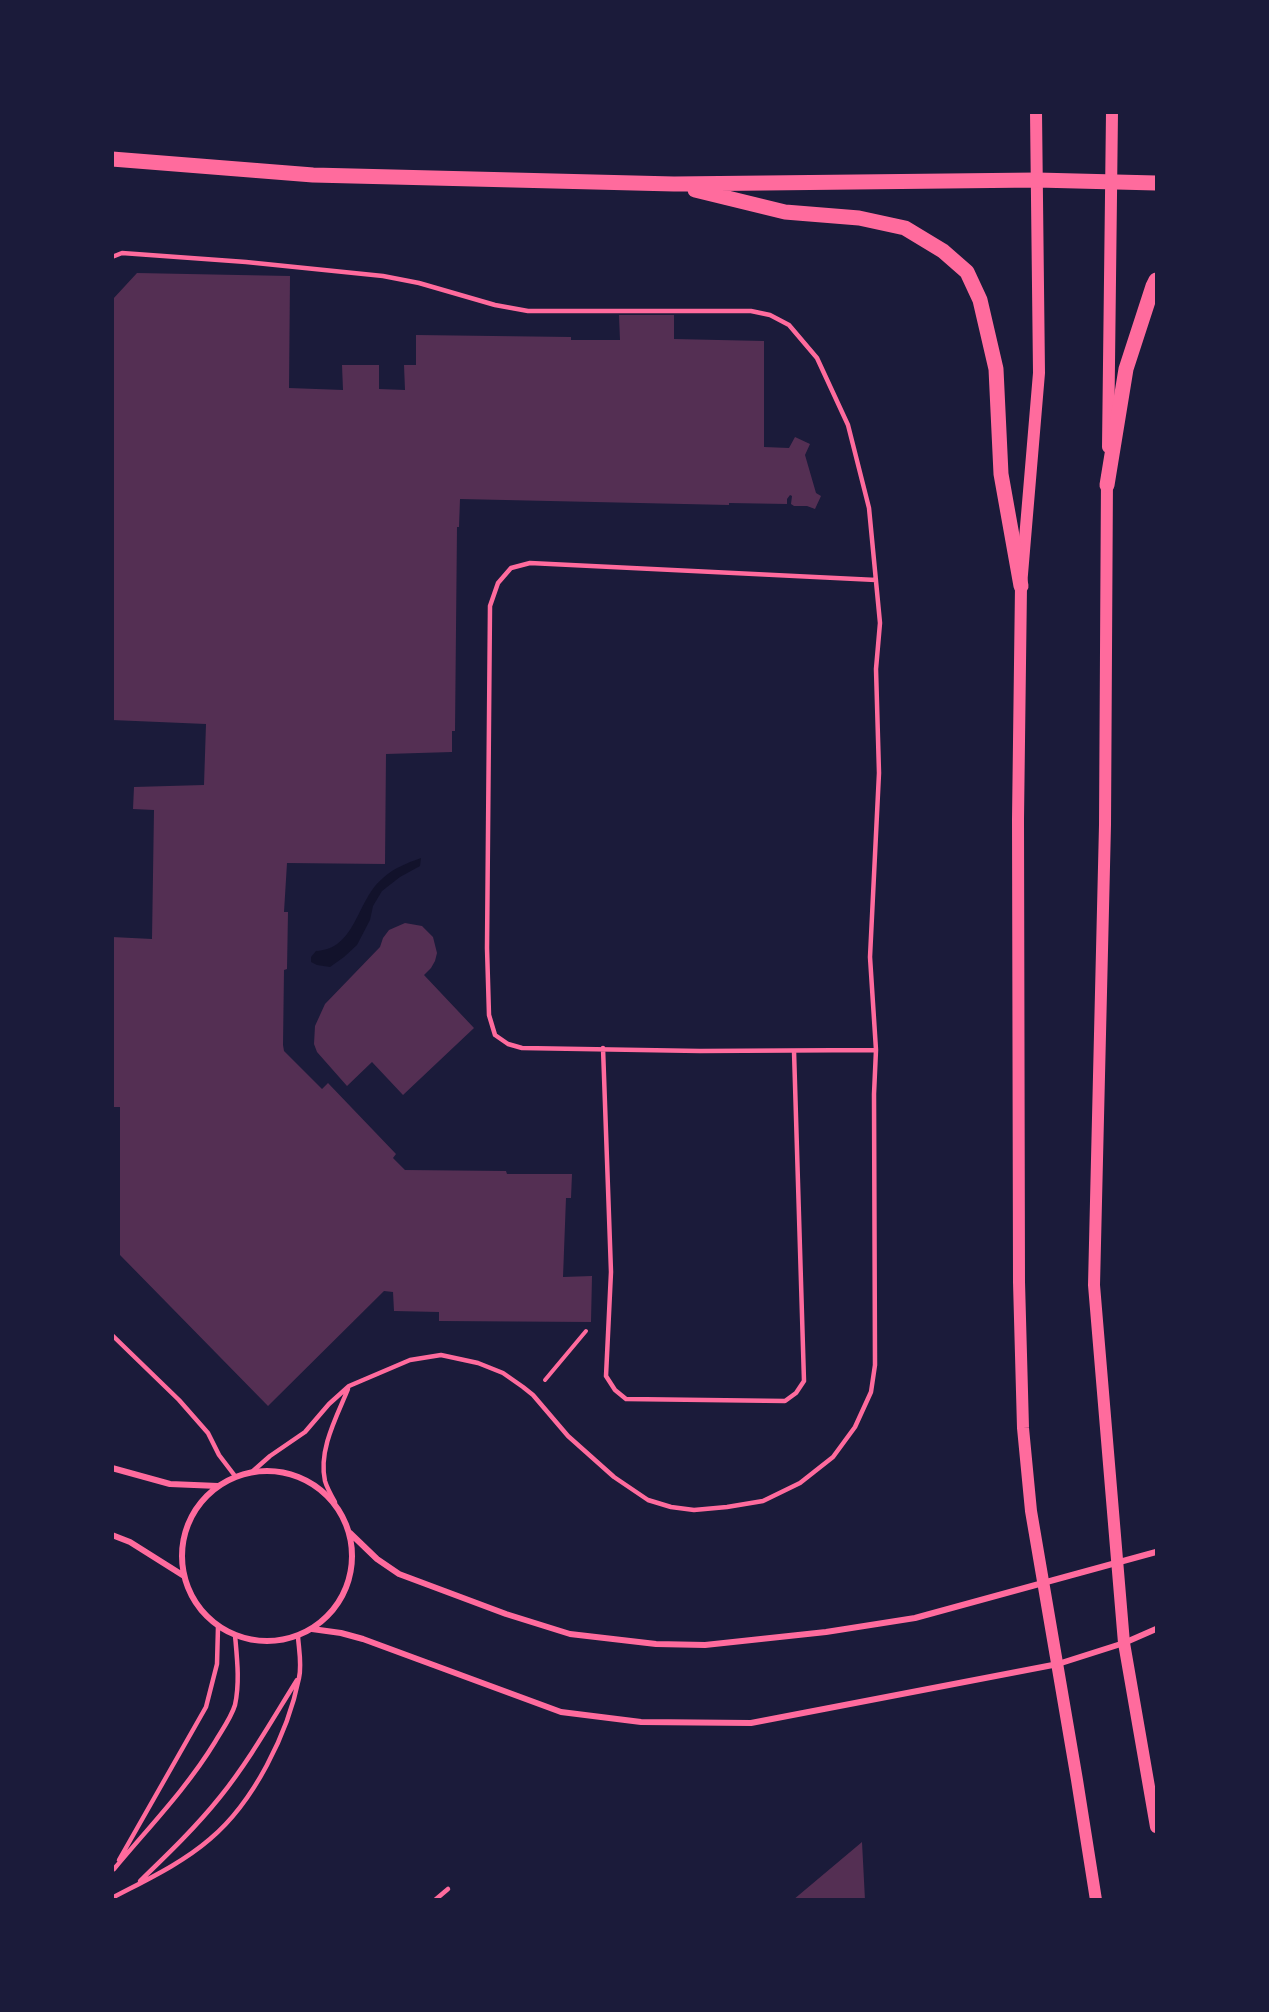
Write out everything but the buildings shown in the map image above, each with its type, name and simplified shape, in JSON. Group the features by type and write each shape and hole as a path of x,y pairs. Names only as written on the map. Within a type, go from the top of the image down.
{"main road":[{"path":"1036,112 1039,373 1021,586 1018,819 1020,1293 1023,1428 1031,1511 1096,1899"},
{"path":"1112,112 1105,825 1094,1285 1124,1643 1156,1827"},
{"path":"112,159 313,175 674,184 1037,180 1156,183"},
{"path":"674,184 785,212 859,218 905,228 943,251 967,272 980,300 996,369 1001,474 1021,586"},
{"path":"1107,485 1126,369 1156,280"}],"street":[{"path":"112,1468 170,1484 218,1486"},
{"path":"350,1533 353,1560 347,1587 333,1611 312,1629 298,1637 267,1642 245,1640 218,1627 206,1617 192,1598 184,1576 182,1551 187,1526 200,1504 218,1486 235,1476 252,1472 275,1471 298,1476 318,1486 334,1502 350,1533 377,1559 399,1574 506,1614 570,1634 656,1644 705,1645 826,1632 915,1618 1156,1552"},
{"path":"112,1535 130,1542 184,1576"},
{"path":"312,1629 363,1639 561,1712 641,1722 751,1723 1058,1664 1124,1643 1156,1629"}],"lane":[{"path":"112,257 122,253 246,262 383,276 419,283 495,305 528,311 751,311 770,315 789,325 817,358 848,425 869,507 880,622 876,669 879,773 870,957 876,1050 874,1094 875,1365 871,1392 855,1427 833,1457 800,1484 764,1501 727,1508 694,1510 671,1507 648,1500 614,1477 568,1436 533,1395 503,1374 478,1363 441,1355 410,1360 349,1386 329,1404 305,1432 270,1456 252,1472"},
{"path":"876,580 530,563 511,568 498,583 490,606 487,948 489,1015 495,1035 508,1044 522,1048 876,1050"},
{"path":"603,1048 611,1272 606,1376 615,1390 626,1399 785,1401 796,1394 804,1381 794,1051"},
{"path":"112,1335 179,1400 208,1433 219,1455 235,1476"},
{"path":"334,1502 325,1482 323,1469 326,1449 349,1386"},
{"path":"113,1871 206,1707 217,1665 218,1627"},
{"path":"113,1871 198,1770 229,1720 234,1705 238,1668 235,1635"},
{"path":"112,1898 177,1863 211,1838 241,1807 263,1774 290,1711 300,1676 298,1637"},
{"path":"137,1885 189,1834 221,1796 300,1676"},
{"path":"435,1899 448,1889"}],"path":[{"path":"533,1395 587,1330"}],"shaded area":[{"path":"421,858 420,866 400,877 382,891 373,906 370,920 357,945 330,967 311,962 311,957 316,951 330,948 348,933 374,887 383,878 396,869"}]}
